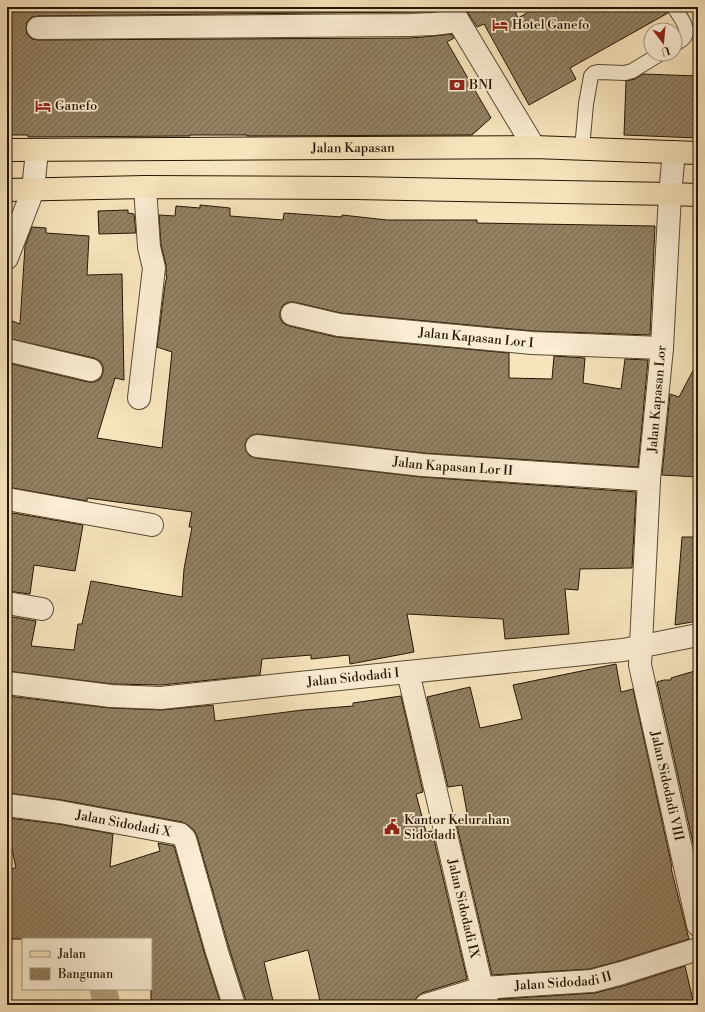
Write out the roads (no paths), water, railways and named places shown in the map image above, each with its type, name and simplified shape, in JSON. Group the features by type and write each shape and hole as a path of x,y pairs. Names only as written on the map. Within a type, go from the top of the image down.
{"main road":[{"name":"Jalan Kapasan","path":"7,150 534,147 698,153"},
{"path":"7,190 145,187 346,188 698,195"}],"street":[{"path":"38,28 411,25 433,24 454,14 534,147"},
{"path":"7,258 33,190 37,151"},
{"name":"Jalan Kapasan Lor","path":"641,646 649,480 662,348 670,194 674,152"},
{"path":"138,398 154,268 149,247 145,187"},
{"name":"Jalan Kapasan Lor I","path":"292,314 339,325 517,342 662,348"},
{"path":"7,350 91,370"},
{"name":"Jalan Kapasan Lor II","path":"257,446 422,464 649,480"},
{"path":"7,499 152,525"},
{"path":"7,603 42,609"},
{"name":"Jalan Sidodadi I","path":"7,683 111,696 161,698 615,650 698,635"},
{"name":"Jalan Sidodadi VIII","path":"641,646 640,665 698,925"},
{"name":"Jalan Sidodadi IX","path":"408,672 485,996"},
{"name":"Jalan Sidodadi X","path":"7,805 66,813 180,834 185,839 217,952 234,1005"},
{"name":"Jalan Sidodadi II","path":"426,1005 592,981 698,949"}],"lane":[{"path":"674,7 685,25 687,32 683,39"},
{"path":"582,149 586,104 591,76 598,72 632,72 648,62"}],"waterway":[{"path":"103,990 107,1005"}],"place":[{"name":"Hotel Ganefo","path":"500,25"},
{"name":"BNI","path":"457,85"},
{"name":"Ganefo","path":"43,106"},
{"name":"Kantor Kelurahan Sidodadi","path":"392,827"}]}
